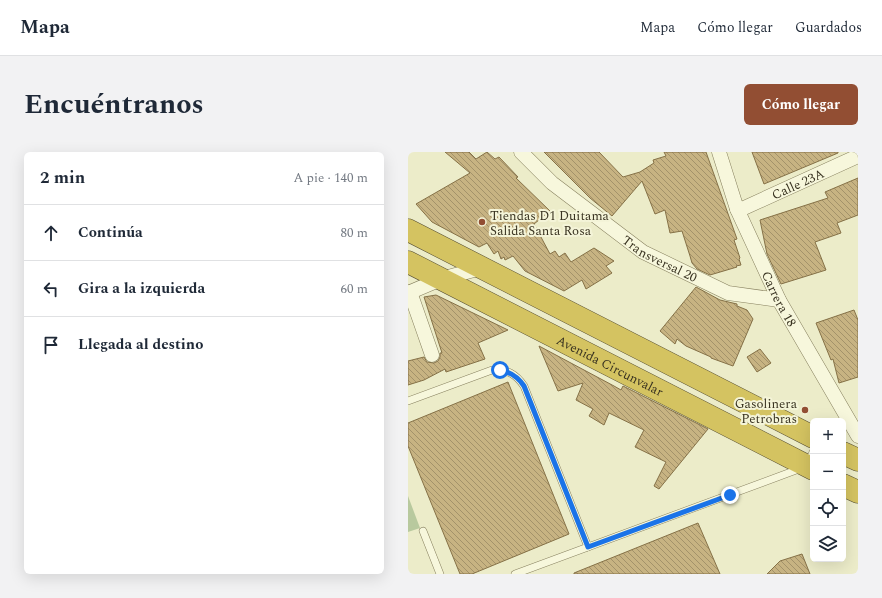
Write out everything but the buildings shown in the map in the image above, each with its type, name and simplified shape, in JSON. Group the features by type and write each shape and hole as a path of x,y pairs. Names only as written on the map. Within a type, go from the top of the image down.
{"highway":[{"path":"408,230 810,435"},
{"name":"Avenida Circunvalar","path":"408,262 810,462"},
{"path":"845,454 858,460"},
{"path":"846,486 858,492"}],"street":[{"name":"Transversal 20","path":"521,152 552,182 643,252 728,293 779,300"},
{"name":"Carrera 18","path":"719,152 737,209 779,300 858,436"},
{"name":"Calle 23A","path":"737,209 744,208 858,156"},
{"path":"432,354 409,293 441,279 481,268"}],"lane":[{"path":"408,401 492,370 507,371 514,375 524,386 588,547"},
{"path":"515,574 810,462"},
{"path":"423,531 440,574"}],"green space":[{"path":"408,496 420,528 408,532"}],"place":[{"name":"Tiendas D1 Duitama Salida Santa Rosa","path":"482,222"},
{"name":"Gasolinera Petrobras","path":"805,410"}],"route":[{"path":"500,370 507,371 514,375 524,386 588,547 730,495"}]}
